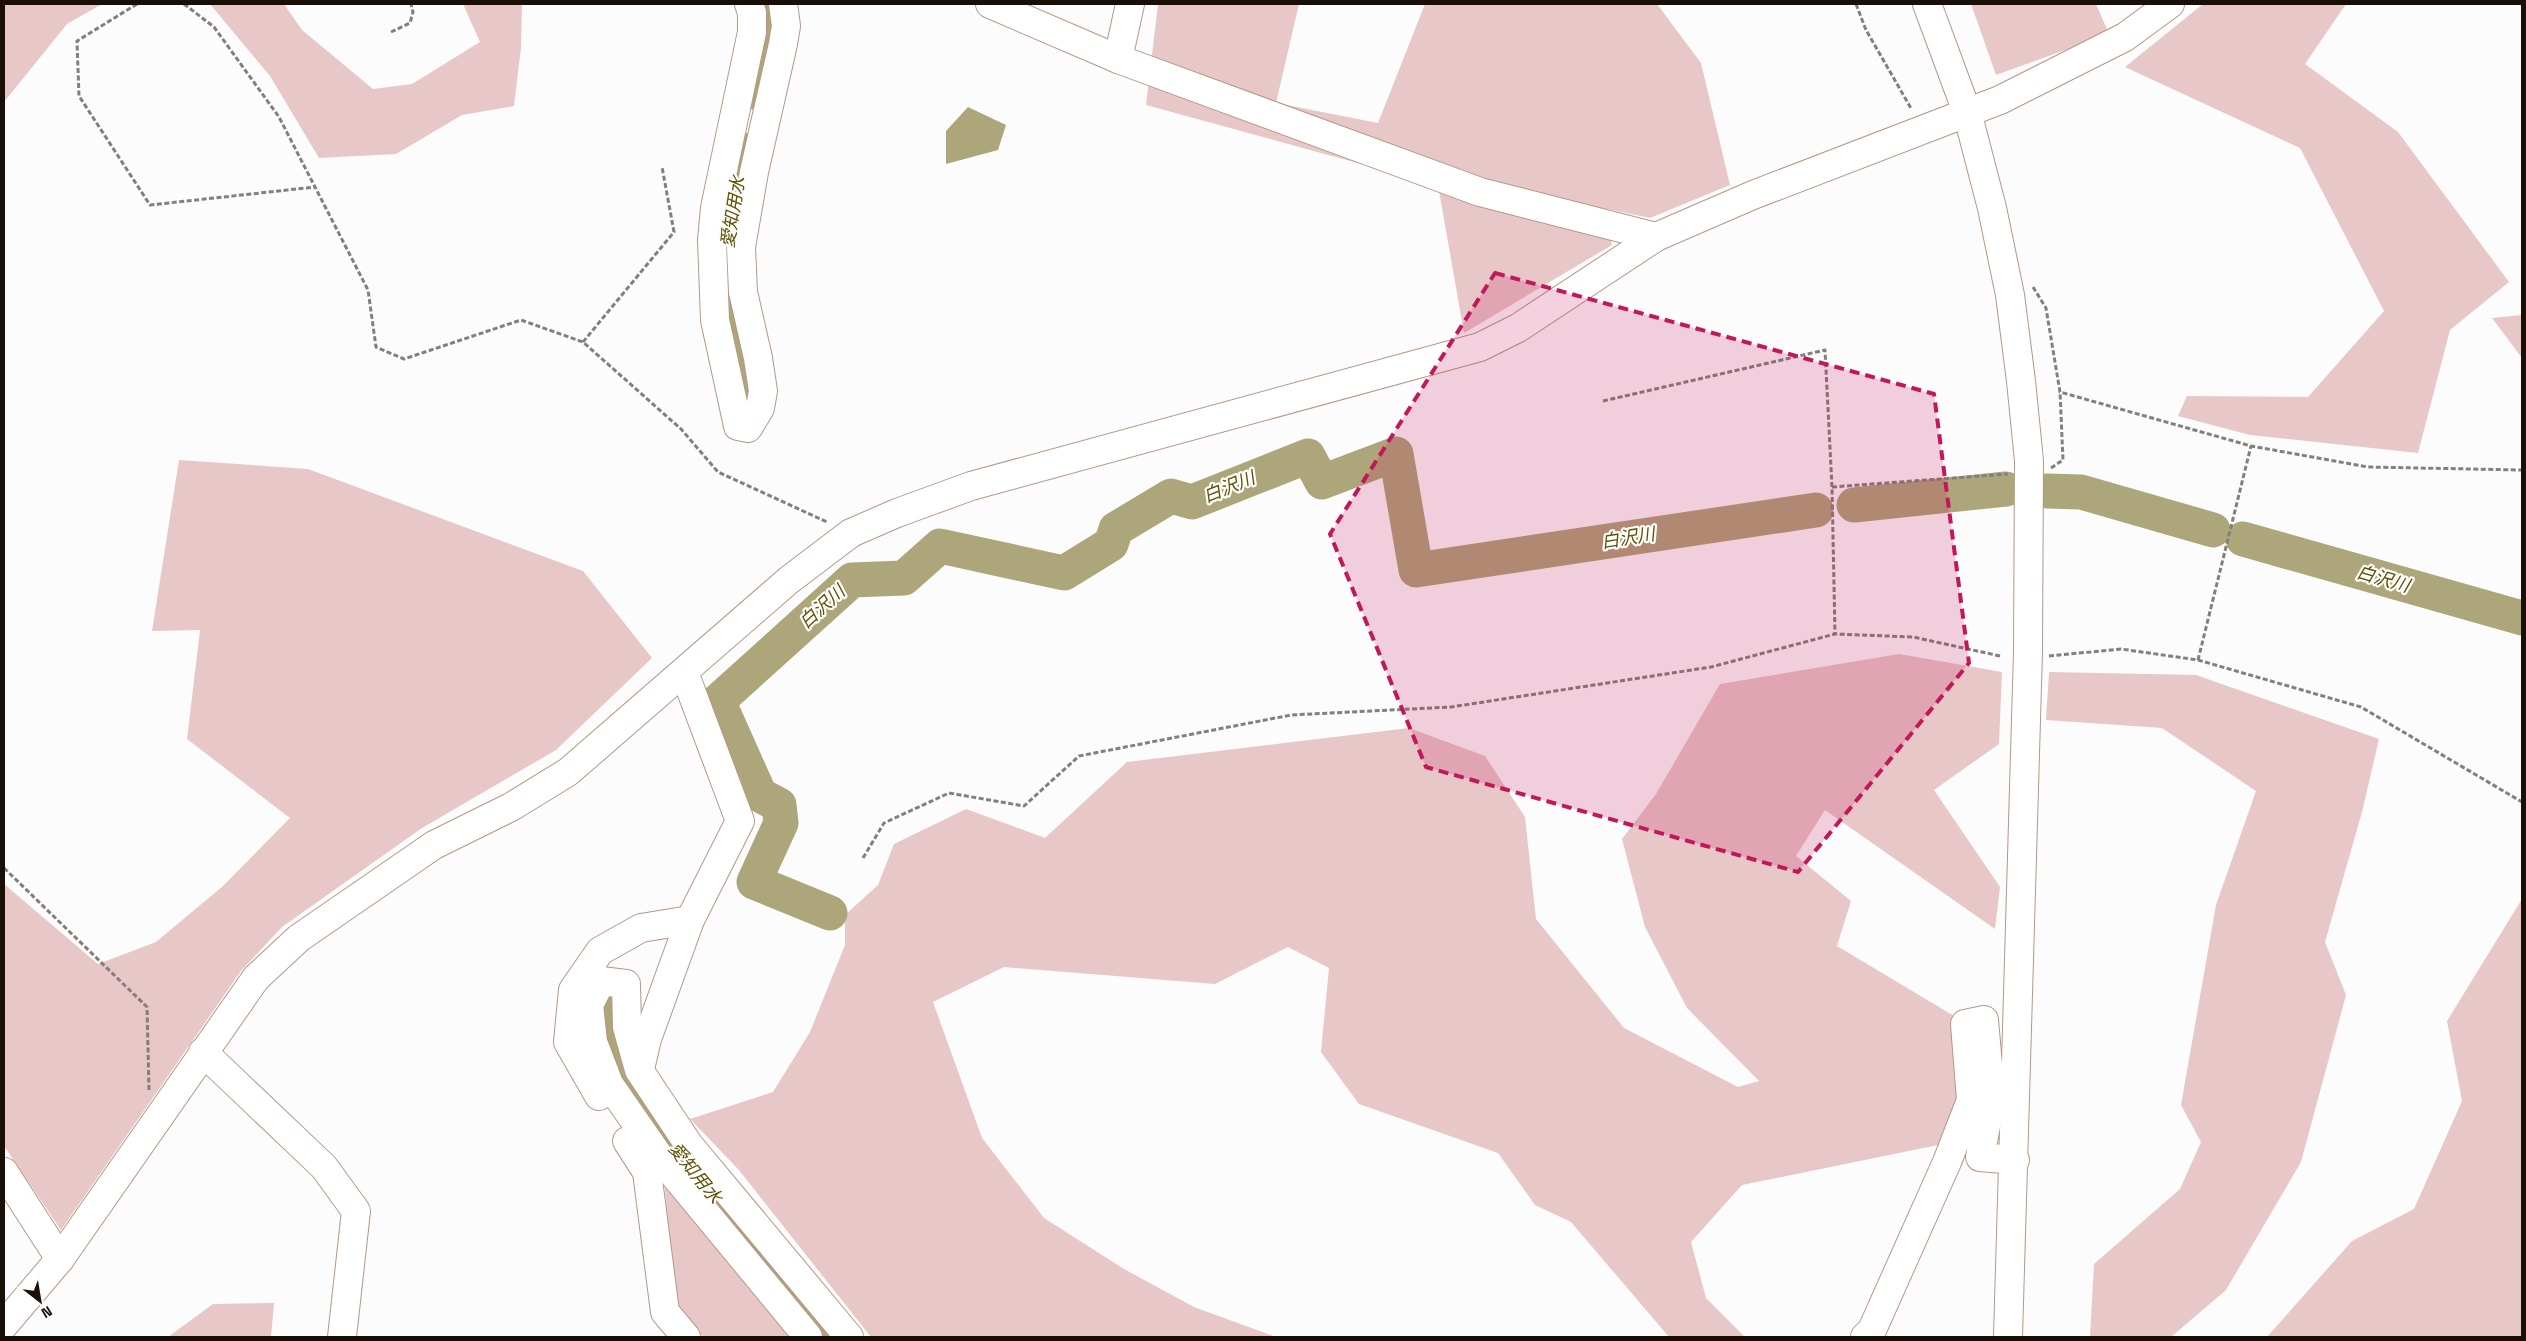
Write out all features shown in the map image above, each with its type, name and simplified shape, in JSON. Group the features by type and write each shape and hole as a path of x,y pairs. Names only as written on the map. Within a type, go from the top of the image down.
{"street":[{"path":"749,4 752,13 752,32 715,208 711,255 715,320 727,371 731,402 738,426 748,428 760,408 762,391 758,358 743,292 740,247 752,180 783,44 786,26 783,4"},
{"path":"990,4 1118,58 1480,192 1656,237"},
{"path":"1118,58 1130,4"},
{"path":"1927,4 1967,112 1992,208 2010,295 2022,380 2029,461 2028,651 2015,1160 2008,1337"},
{"path":"4,1325 60,1259 256,978 299,938 434,845 511,807 568,772 789,580 851,533 897,513 971,486 1480,348 1518,328 1656,237 1753,195 2000,100 2125,37 2170,4"},
{"path":"640,1070 647,1039 690,920 740,821 684,672"},
{"path":"686,1337 665,1312 647,1172 568,1042 573,990 600,951 641,928 690,920"},
{"path":"808,1337 661,1159 609,1084 594,1042 589,1005 601,981 626,984 627,1027 640,1070 688,1145 849,1337"},
{"path":"1865,1337 1872,1330 1948,1162 1971,1100 1965,1024 1984,1020 1992,1100 1980,1157 2015,1160"},
{"path":"203,1052 324,1167 356,1212 342,1337"},
{"path":"4,1172 60,1259"}],"path":[{"path":"137,4 77,41 79,96 150,205 315,187"},
{"path":"184,4 214,27 220,34 279,117 368,290 376,347 404,360 521,320 583,342 681,429 718,472 851,533"},
{"path":"391,32 410,24 411,4"},
{"path":"1856,4 1866,30 1924,130"},
{"path":"583,342 674,232 662,167"},
{"path":"2031,284 2046,308 2060,392 2063,460 2047,471"},
{"path":"1603,401 1825,350 1832,487 1835,634"},
{"path":"2060,392 2251,446 2368,468 2522,470"},
{"path":"2198,660 2251,446"},
{"path":"1832,487 2016,473"},
{"path":"863,858 884,823 949,793 1024,806 1079,756 1291,715 1451,707 1711,667 1835,634 1913,636 2000,656"},
{"path":"2047,656 2121,649 2198,660 2360,707 2522,802"},
{"path":"4,868 147,1007 150,1128"}],"highlighted area":[{"path":"1495,273 1934,394 1969,663 1798,872 1426,767 1330,534"}],"shaded area":[{"path":"4,4 102,4 67,24 4,102"},
{"path":"210,4 284,4 302,30 373,89 412,84 480,42 463,4 522,4 521,48 514,106 462,115 396,154 319,158 270,76"},
{"path":"1158,4 1299,4 1276,103 1378,123 1425,4 1657,4 1701,63 1730,185 1650,218 1602,208 1612,245 1464,333 1438,185 1146,105"},
{"path":"1971,4 2096,4 2109,34 1996,75"},
{"path":"2203,4 2346,4 2305,64 2398,132 2509,282 2450,330 2418,453 2250,435 2178,416 2187,396 2308,397 2384,311 2300,148 2125,67"},
{"path":"968,107 1006,125 998,150 946,164 946,131"},
{"path":"2522,315 2522,358 2492,318"},
{"path":"179,460 308,469 583,571 652,658 556,750 422,828 282,927 241,971 61,1230 4,1146 4,884 98,964 156,942 223,886 290,818 187,739 200,630 152,631"},
{"path":"1899,654 2002,672 1999,744 1934,790 2000,887 1995,929 1825,810 1796,856 1851,901 1837,946 1954,1016 1958,1095 1938,1145 1742,1185 1691,1242 1706,1298 1745,1337 1669,1337 1571,1222 1535,1205 1498,1153 1359,1104 1321,1052 1329,968 1288,947 1215,984 1004,967 933,1002 982,1138 1044,1218 1124,1269 1194,1307 1276,1337 871,1337 738,1169 690,1119 773,1092 810,1032 845,945 845,915 878,885 894,844 966,809 1045,838 1127,762 1409,728 1485,756 1525,817 1536,919 1624,1028 1738,1087 1759,1081 1687,1008 1645,927 1622,839 1656,794 1720,684"},
{"path":"2049,672 2196,675 2379,739 2362,812 2325,942 2346,995 2301,1162 2226,1290 2171,1337 2090,1337 2094,1264 2180,1189 2201,1142 2181,1105 2216,905 2256,791 2162,728 2046,720"},
{"path":"2522,899 2522,1337 2267,1337 2352,1241 2414,1209 2462,1101 2447,1021"},
{"path":"664,1180 793,1337 703,1337 676,1306"},
{"path":"274,1303 271,1337 168,1337 213,1304"}],"waterway":[{"name":"愛知用水","path":"757,101 770,26 769,4"},
{"name":"愛知用水","path":"744,422 748,385 732,311 727,256 734,198 747,143"},
{"name":"白沢川","path":"830,913 754,882 781,823 779,805 760,795 718,701 852,580 904,578 940,546 1064,573 1111,544 1116,529 1171,496 1192,502 1308,456 1322,482 1396,454 1416,570 1816,510"},
{"name":"白沢川","path":"1854,505 2006,489"},
{"name":"白沢川","path":"2047,491 2081,492 2213,530"},
{"name":"白沢川","path":"2243,539 2522,618"},
{"name":"愛知用水","path":"610,989 608,1028 619,1079 828,1337"}]}
